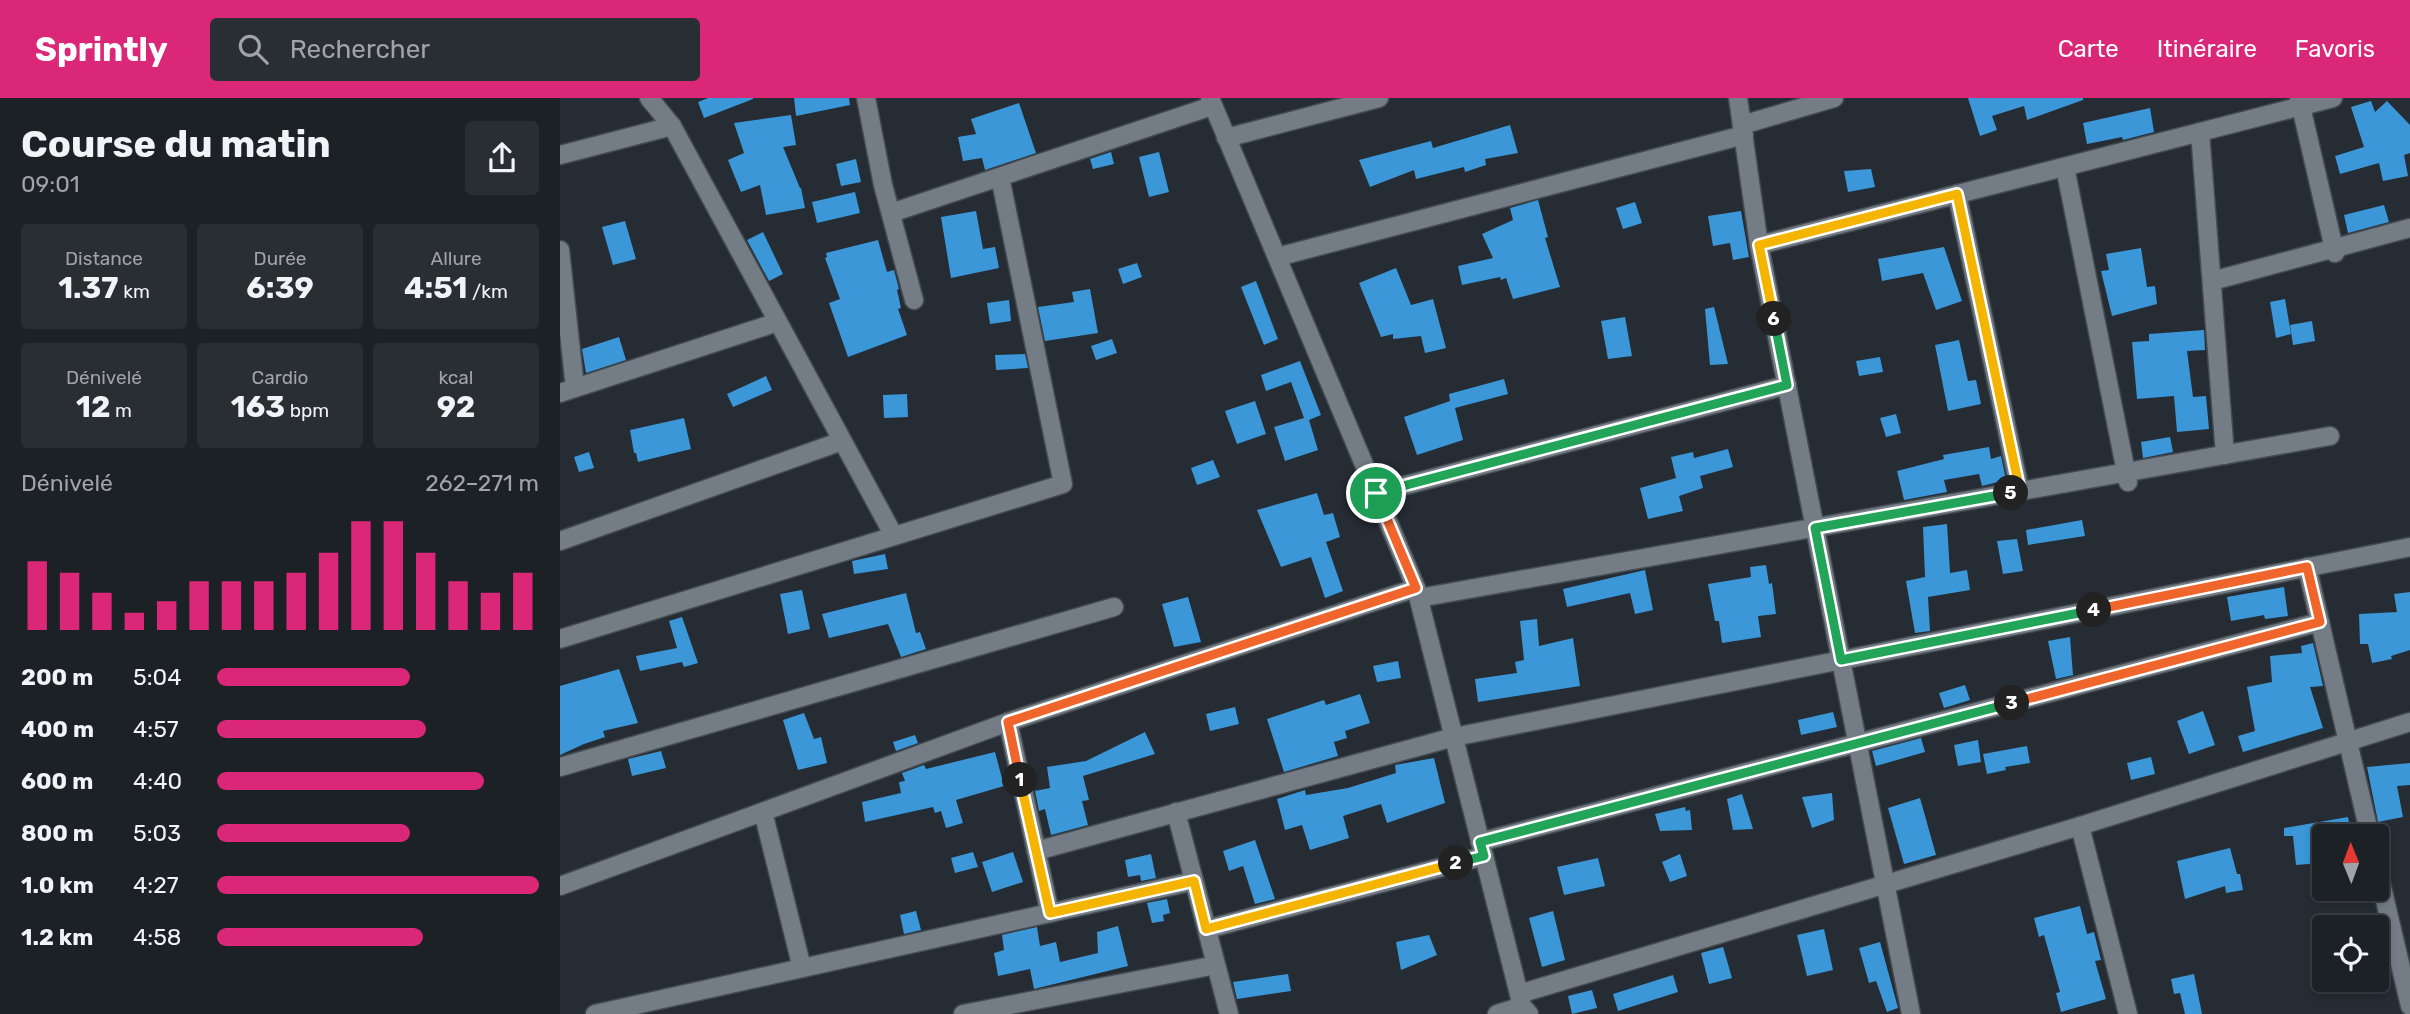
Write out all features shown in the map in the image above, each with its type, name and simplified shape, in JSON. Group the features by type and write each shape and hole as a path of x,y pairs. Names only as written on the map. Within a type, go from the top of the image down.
{"street":[{"path":"649,98 672,126 894,536"},
{"path":"866,98 891,214 914,300"},
{"path":"1226,138 1379,98"},
{"path":"1738,98 1759,245 1911,1014"},
{"path":"1277,257 1743,130 1834,98"},
{"path":"1759,245 2200,132 2300,102 2333,98"},
{"path":"891,214 1211,102 1418,593 1523,1004"},
{"path":"2300,102 2334,251"},
{"path":"560,155 672,126"},
{"path":"2200,132 2225,455"},
{"path":"2065,167 2127,477"},
{"path":"560,639 1063,484 1000,177"},
{"path":"1957,194 2020,491"},
{"path":"2212,281 2334,251 2410,228"},
{"path":"560,250 568,391 778,322"},
{"path":"1376,493 1787,385"},
{"path":"560,886 1008,722 1418,593 1815,528 2020,491 2127,477 2225,455 2330,436"},
{"path":"560,541 842,441"},
{"path":"1036,851 1454,737 2410,547"},
{"path":"2307,567 2367,824"},
{"path":"560,768 1114,607"},
{"path":"1206,929 1857,743 2320,622"},
{"path":"1008,722 1050,913"},
{"path":"1497,1014 1885,884 2410,722"},
{"path":"763,812 802,968"},
{"path":"1176,813 1229,1014"},
{"path":"2080,826 2128,1014"},
{"path":"595,1014 1194,881"},
{"path":"2385,901 2410,1006"},
{"path":"963,1014 1216,965"}],"building":[{"path":"708,98 753,99 704,118 698,102"},
{"path":"794,98 849,98 850,105 796,116"},
{"path":"1968,98 2083,100 2027,120 2024,106 1992,116 1997,130 1980,136"},
{"path":"2371,101 2375,112 2387,101 2410,125 2410,153 2404,155 2408,176 2383,181 2379,163 2340,174 2335,156 2364,147 2351,107"},
{"path":"1019,103 1036,153 985,170 982,158 963,161 958,137 976,134 971,119"},
{"path":"2150,108 2154,132 2123,140 2122,137 2087,144 2083,123"},
{"path":"791,115 796,145 783,147 801,188 805,208 766,215 760,185 741,192 728,160 744,153 734,123"},
{"path":"1510,125 1518,153 1485,159 1486,165 1465,172 1464,167 1416,179 1414,170 1370,187 1359,160 1431,141 1433,148"},
{"path":"1111,152 1114,164 1093,169 1090,159"},
{"path":"1159,152 1169,192 1149,197 1139,157"},
{"path":"856,159 861,182 841,186 836,164"},
{"path":"1871,169 1875,187 1848,192 1844,171"},
{"path":"855,192 860,213 817,223 812,202"},
{"path":"1538,200 1548,237 1545,238 1560,287 1513,299 1506,278 1462,285 1458,266 1493,258 1482,234 1513,220 1510,208"},
{"path":"1635,202 1642,223 1623,229 1616,208"},
{"path":"2384,205 2389,222 2348,233 2344,215"},
{"path":"976,211 983,249 995,247 999,268 951,278 941,217"},
{"path":"1741,211 1749,257 1733,260 1730,243 1713,246 1708,216"},
{"path":"625,221 636,259 613,265 602,227"},
{"path":"763,232 783,274 769,281 747,240"},
{"path":"878,240 887,272 894,270 901,308 898,309 907,335 848,357 829,303 840,299 825,258 826,253"},
{"path":"1944,247 1962,301 1936,310 1923,273 1882,281 1878,259"},
{"path":"2141,248 2147,287 2155,286 2157,304 2112,316 2101,271 2109,270 2106,254"},
{"path":"1137,263 1142,277 1123,284 1118,269"},
{"path":"1396,268 1411,305 1433,299 1446,348 1425,353 1421,336 1393,339 1393,334 1381,337 1359,283"},
{"path":"1256,281 1278,339 1264,345 1241,287"},
{"path":"1090,289 1098,333 1045,341 1038,307 1074,302 1072,292"},
{"path":"2285,299 2291,334 2276,338 2270,302"},
{"path":"1009,300 1011,321 990,324 987,303"},
{"path":"1714,307 1728,364 1710,365 1705,309"},
{"path":"1625,317 1632,356 1608,359 1601,321"},
{"path":"2312,321 2315,341 2293,345 2290,325"},
{"path":"2204,330 2205,350 2187,351 2193,397 2206,396 2209,429 2177,432 2174,396 2137,399 2132,342 2149,341 2149,334"},
{"path":"619,337 626,360 586,373 582,349"},
{"path":"1112,339 1117,353 1096,360 1091,346"},
{"path":"1959,340 1968,381 1976,380 1981,404 1948,411 1935,345"},
{"path":"1025,354 1028,368 996,370 995,355"},
{"path":"1880,357 1883,372 1859,376 1856,361"},
{"path":"1300,361 1321,415 1309,420 1318,450 1285,461 1274,427 1304,418 1291,382 1266,391 1261,375"},
{"path":"766,376 772,390 733,407 727,394"},
{"path":"1504,379 1508,394 1455,408 1463,440 1417,455 1404,417 1450,401 1449,394"},
{"path":"907,394 908,417 884,418 883,395"},
{"path":"1255,401 1266,434 1237,444 1225,411"},
{"path":"1896,414 1901,433 1886,437 1880,418"},
{"path":"684,418 691,449 638,462 630,430"},
{"path":"2170,437 2173,452 2143,458 2141,442"},
{"path":"1989,447 1991,459 2001,456 2006,480 1982,486 1979,474 1944,480 1947,492 1904,500 1897,471 1944,459 1943,455"},
{"path":"1728,449 1733,467 1700,476 1703,488 1679,496 1683,511 1648,519 1640,488 1676,478 1671,457 1693,452 1694,458"},
{"path":"589,452 594,468 579,472 574,457"},
{"path":"1213,460 1220,477 1197,485 1191,468"},
{"path":"1317,493 1324,515 1333,513 1340,537 1326,542 1343,591 1325,598 1311,557 1281,567 1257,510"},
{"path":"2082,520 2085,536 2028,545 2026,530"},
{"path":"1947,524 1950,573 1967,570 1970,590 1928,597 1930,631 1915,633 1906,581 1925,577 1923,527"},
{"path":"2017,539 2023,571 2003,574 1997,541"},
{"path":"885,554 888,569 854,574 852,561"},
{"path":"1766,565 1769,584 1772,583 1776,614 1758,616 1761,637 1722,643 1719,621 1715,621 1708,584 1751,577 1750,567"},
{"path":"1645,570 1653,610 1635,614 1630,593 1567,607 1563,589"},
{"path":"2284,587 2288,616 2265,619 2264,615 2231,621 2227,597"},
{"path":"802,590 810,629 788,634 780,594"},
{"path":"2410,592 2410,650 2391,656 2392,659 2372,663 2368,644 2360,644 2359,614 2397,612 2394,594"},
{"path":"906,593 916,633 920,632 926,649 901,657 888,624 829,638 822,614"},
{"path":"1188,597 1201,642 1174,647 1162,604"},
{"path":"682,617 698,663 684,667 682,662 640,671 636,656 677,648 669,621"},
{"path":"1537,619 1539,646 1573,638 1580,686 1478,702 1475,679 1517,673 1515,662 1524,660 1520,621"},
{"path":"2070,637 2073,675 2056,679 2048,641"},
{"path":"2313,643 2323,686 2310,687 2323,728 2243,752 2238,736 2255,731 2247,687 2272,682 2270,656 2302,653 2301,646"},
{"path":"1398,661 1401,678 1377,682 1373,666"},
{"path":"619,669 638,723 603,731 605,737 560,755 560,686"},
{"path":"1965,685 1970,700 1944,708 1939,693"},
{"path":"1360,694 1370,723 1345,731 1347,738 1334,742 1338,756 1284,772 1267,719 1324,700 1326,705"},
{"path":"1235,707 1239,724 1210,731 1206,714"},
{"path":"2203,711 2215,745 2189,754 2177,721"},
{"path":"1833,712 1837,727 1801,735 1798,720"},
{"path":"804,713 814,739 821,737 827,763 798,770 783,720"},
{"path":"1145,732 1155,754 1083,776 1089,800 1082,801 1088,825 1051,835 1045,809 1039,811 1035,791 1050,788 1047,767 1086,761"},
{"path":"915,735 918,743 896,751 893,742"},
{"path":"1921,738 1925,752 1876,766 1872,751"},
{"path":"1978,740 1981,762 1958,766 1954,745"},
{"path":"2027,746 2030,763 2005,767 2006,770 1987,774 1983,754"},
{"path":"661,751 666,768 632,776 628,759"},
{"path":"995,752 1004,786 956,800 963,823 946,828 941,811 935,813 933,807 865,822 862,802 901,793 899,782 905,781 902,773 924,765 926,769"},
{"path":"2151,757 2155,774 2131,780 2127,763"},
{"path":"1434,758 1445,803 1387,823 1381,804 1343,816 1349,838 1310,850 1302,825 1285,830 1277,799 1305,790 1306,795 1348,788 1396,773 1395,765"},
{"path":"2410,763 2410,785 2397,786 2403,817 2378,822 2367,767"},
{"path":"1832,793 1834,820 1812,828 1802,797"},
{"path":"1742,794 1753,829 1733,830 1727,799"},
{"path":"1920,798 1936,855 1904,864 1888,808"},
{"path":"1685,807 1686,811 1690,810 1692,830 1660,831 1655,814"},
{"path":"2348,817 2349,824 2312,824 2312,864 2296,865 2293,836 2284,836 2284,828"},
{"path":"1255,840 1275,899 1255,904 1243,866 1229,871 1223,851"},
{"path":"2230,848 2243,890 2226,893 2225,886 2185,899 2177,861"},
{"path":"973,852 978,867 955,873 951,858"},
{"path":"1013,852 1023,882 992,892 982,862"},
{"path":"1151,854 1156,878 1141,881 1140,875 1128,877 1125,860"},
{"path":"1680,854 1687,876 1670,882 1662,862"},
{"path":"1598,858 1605,886 1564,895 1557,867"},
{"path":"1167,899 1170,913 1163,915 1164,921 1152,923 1147,903"},
{"path":"2080,906 2087,934 2094,932 2101,960 2095,961 2106,999 2061,1012 2056,993 2060,992 2044,935 2039,937 2034,918"},
{"path":"916,911 921,930 904,934 900,915"},
{"path":"1553,911 1565,960 1542,967 1529,918"},
{"path":"1118,926 1128,966 1034,989 1030,969 998,976 994,953 1004,950 1002,935 1037,927 1040,946 1056,942 1060,962 1098,953 1097,932"},
{"path":"1824,929 1833,970 1807,976 1797,935"},
{"path":"1429,935 1437,955 1401,970 1396,942"},
{"path":"1880,942 1898,1008 1887,1012 1876,981 1869,983 1859,948"},
{"path":"1723,947 1732,978 1709,984 1701,953"},
{"path":"1288,974 1291,991 1237,999 1233,982"},
{"path":"2194,974 2202,1014 2185,1014 2180,993 2174,994 2171,979"},
{"path":"1673,975 1678,992 1618,1011 1613,994"},
{"path":"1592,990 1597,1008 1572,1014 1568,996"}],"route":[{"path":"1957,194 2020,491 1815,528 1841,660 2307,567 2320,622 1480,842 1484,856 1206,929 1194,881 1050,913 1008,722 1416,588 1376,493 1787,385 1759,245 1957,194"}]}
